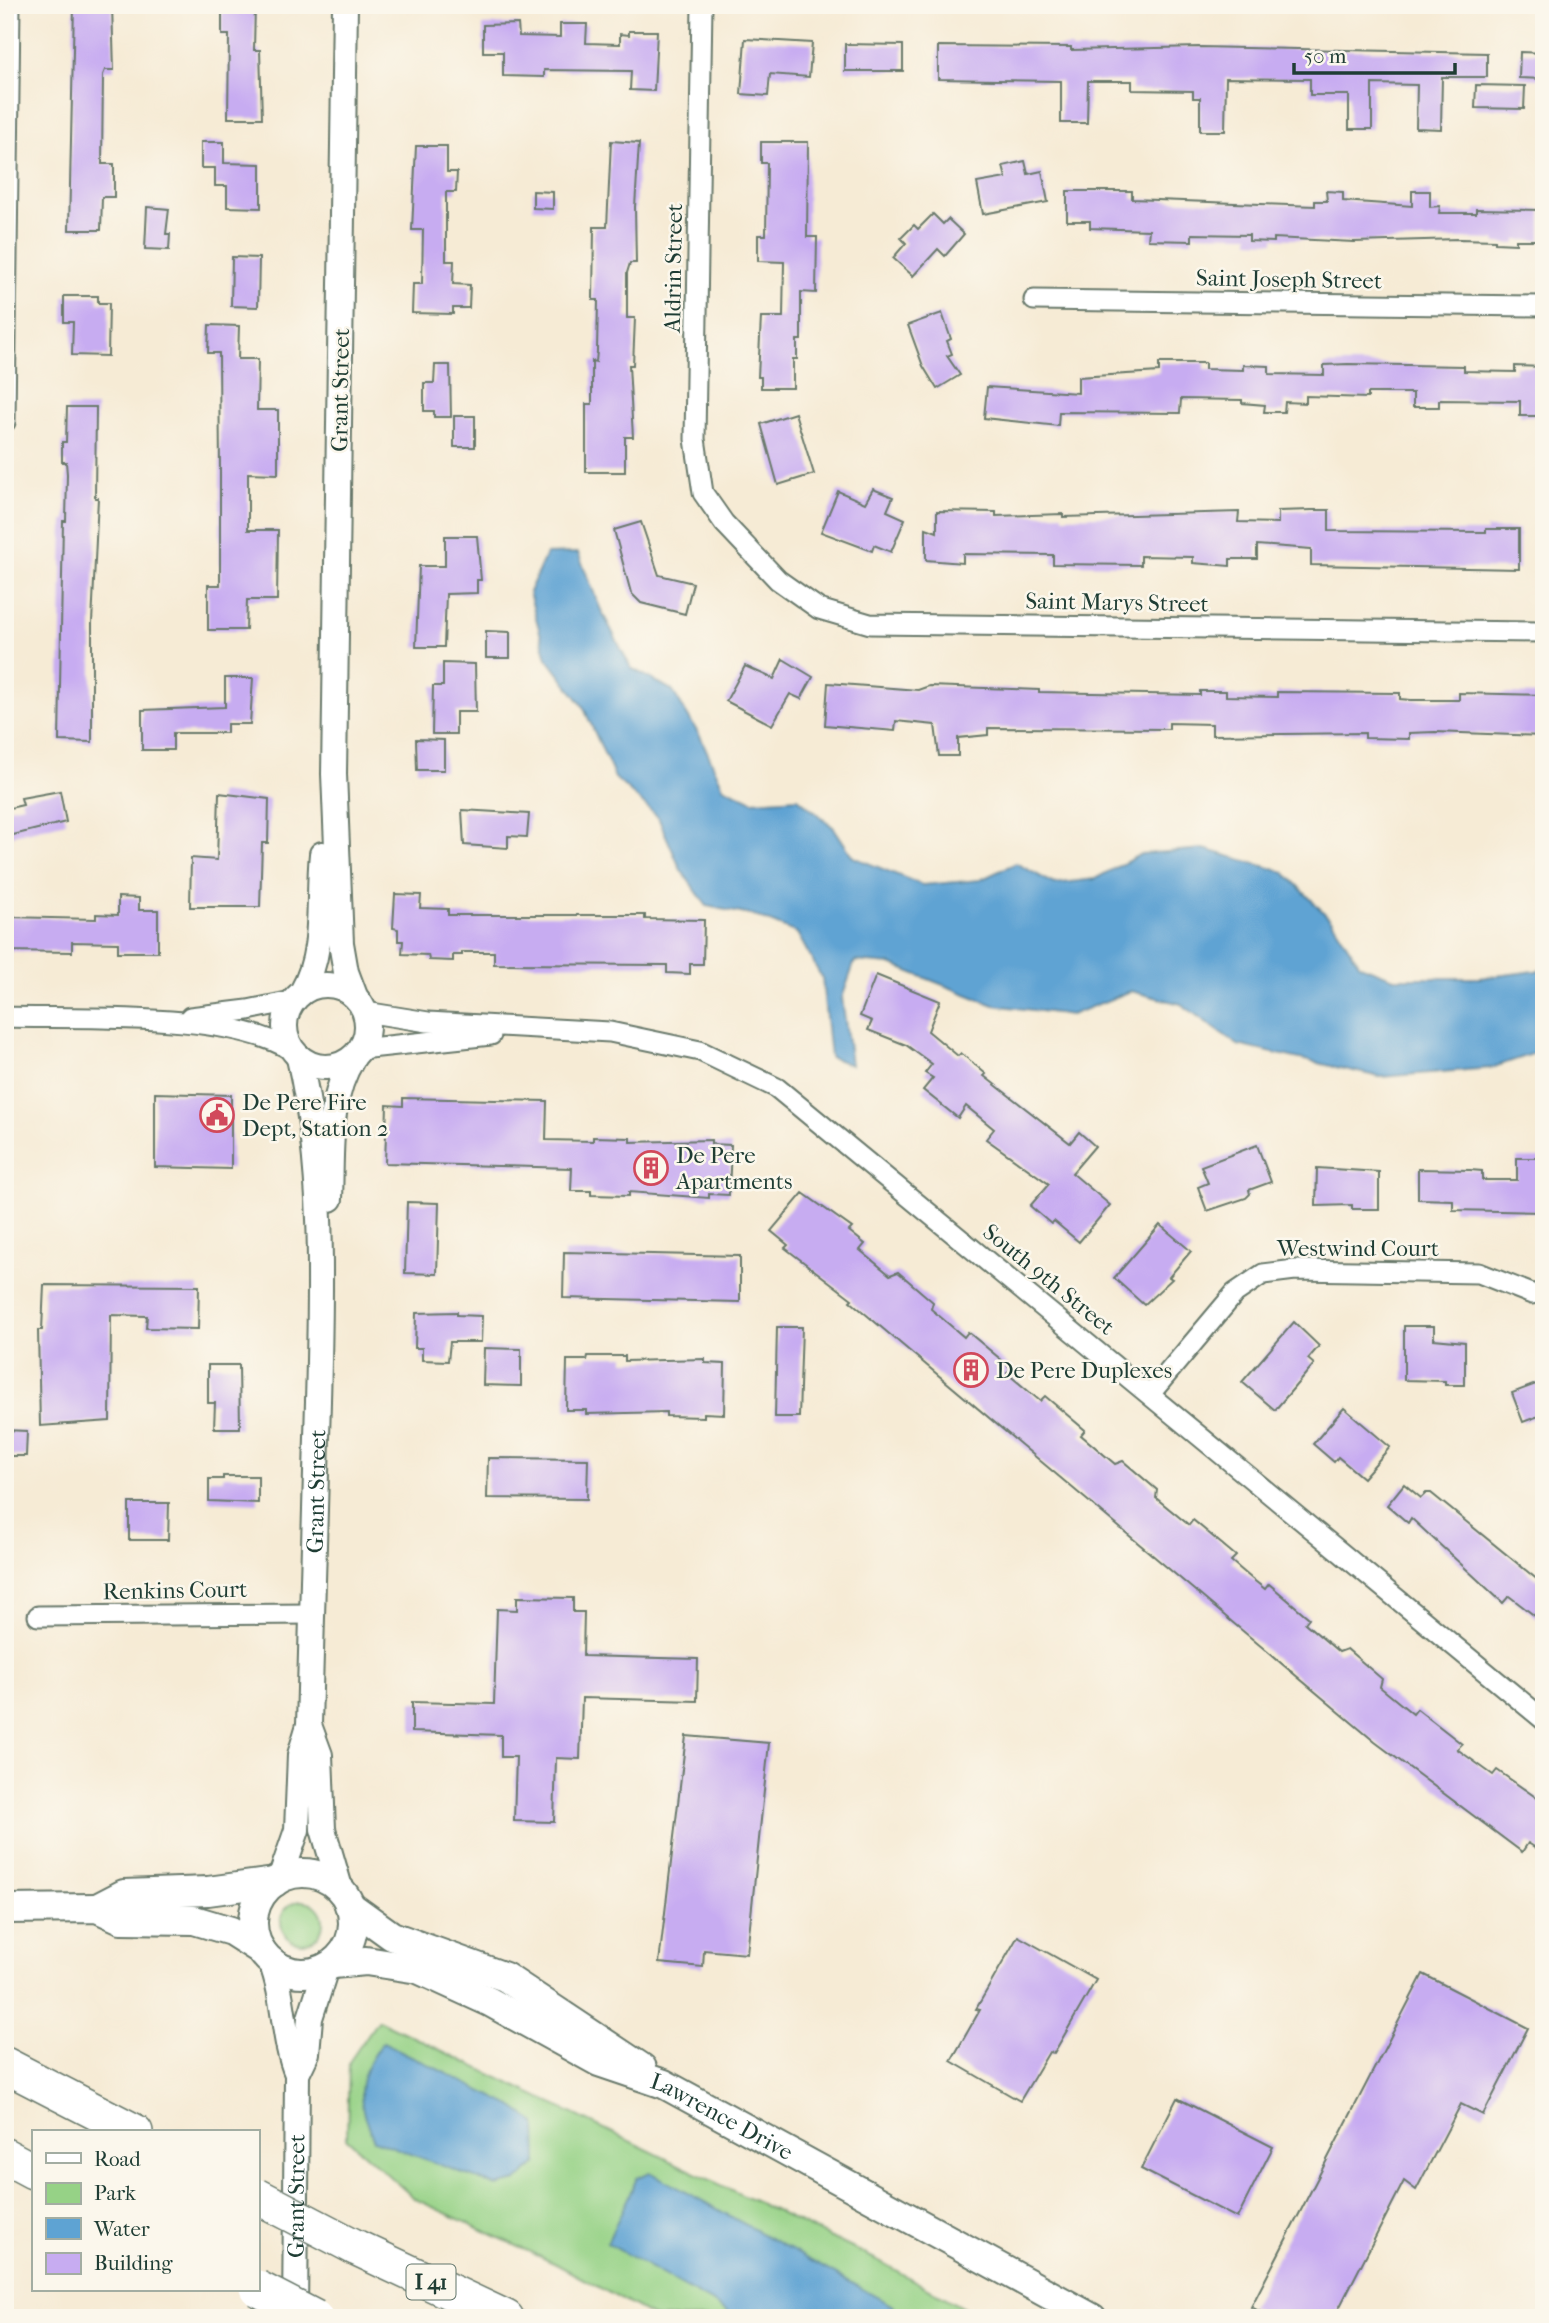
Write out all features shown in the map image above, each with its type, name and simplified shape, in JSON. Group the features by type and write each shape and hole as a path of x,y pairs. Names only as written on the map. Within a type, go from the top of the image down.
{"highway":[{"path":"5,2065 131,2130"},
{"path":"5,2156 32,2170"},
{"name":"I 41","path":"259,2197 506,2318"},
{"path":"259,2289 315,2318"}],"main road":[{"path":"97,1908 124,1894 208,1891 277,1880 296,1874 312,1874 328,1880 345,1898 392,1936 505,1977 611,2045 664,2084"},
{"path":"266,1956 253,1921 264,1892 277,1880"},
{"path":"5,1909 97,1908 121,1919 212,1924 231,1931 266,1956 298,1973 329,1966 344,1952 351,1937 353,1921 345,1898"},
{"name":"Lawrence Drive","path":"329,1966 366,1961 418,1969 490,2002 599,2062 664,2084 1092,2318"}],"street":[{"path":"5,422 10,5"},
{"name":"Grant Street","path":"321,1259 329,1209 335,1106 344,1072 357,1054 368,1025 346,972 341,943 334,774 345,5"},
{"name":"Aldrin Street","path":"702,5 695,439 703,493 724,523"},
{"name":"Saint Joseph Street","path":"1034,300 1544,306"},
{"name":"Saint Marys Street","path":"724,523 778,579 819,609 870,624 1544,632"},
{"name":"Grant Street","path":"277,1880 297,1830 300,1755 309,1725 321,1259 311,1129 296,1054 286,1038 285,1024 313,968 318,943 321,864 334,774"},
{"path":"150,1021 248,1010 297,997 311,987 331,984 360,1004"},
{"name":"South 9th Street","path":"360,1004 428,1022 610,1032 700,1051 777,1088 1544,1720"},
{"path":"5,1017 150,1021 241,1030 267,1037 320,1067 343,1064 357,1054"},
{"name":"South 9th Street","path":"357,1054 541,1030"},
{"name":"Westwind Court","path":"1150,1394 1235,1293 1263,1274 1295,1270 1479,1273 1532,1294"},
{"name":"Renkins Court","path":"38,1616 313,1614"},
{"name":"Grant Street","path":"309,1725 320,1755 323,1829 345,1898"},
{"name":"Grant Street","path":"266,1956 281,1988 289,2054 297,2074 295,2318"},
{"name":"Grant Street","path":"297,2074 307,2053 310,2018 329,1966"}],"green space":[{"path":"302,1901 317,1907 323,1922 317,1937 302,1943 287,1937 281,1922 287,1907"},
{"path":"378,2020 879,2261 981,2318 655,2318 556,2264 415,2199 347,2139 349,2062"}],"water":[{"path":"578,553 601,610 631,668 672,690 701,738 723,787 753,801 798,798 834,828 853,857 922,885 980,880 1016,863 1054,884 1095,879 1141,854 1204,849 1284,872 1332,921 1360,965 1394,978 1480,978 1544,970 1544,1050 1491,1068 1380,1077 1238,1045 1181,1004 1131,991 1071,1015 994,1005 890,964 855,961 842,998 851,1065 830,1057 822,978 797,933 755,916 707,906 681,870 658,817 615,778 583,706 547,658 529,592 546,554"},
{"path":"383,2042 512,2106 536,2123 537,2163 517,2181 496,2186 374,2140 364,2114 361,2089 368,2066"},
{"path":"650,2172 893,2306 890,2318 739,2318 607,2243 637,2178"}],"building":[{"path":"74,5 112,5 114,70 105,70 103,75 102,164 114,164 114,197 102,197 101,230 69,230"},
{"path":"222,5 255,5 254,50 260,50 262,118 228,118 229,35 222,35"},
{"path":"518,24 519,36 560,37 560,24 587,24 586,43 620,44 620,34 629,35 629,31 657,31 654,91 630,90 631,71 544,70 544,77 503,76 503,52 483,52 483,25"},
{"path":"745,39 812,43 809,77 770,74 768,96 741,94"},
{"path":"845,44 903,45 903,71 845,71"},
{"path":"938,46 1071,47 1071,50 1200,47 1487,53 1487,77 1442,77 1441,129 1416,128 1417,85 1372,84 1372,129 1349,129 1349,95 1310,95 1310,79 1226,78 1225,131 1200,131 1200,98 1193,98 1193,91 1132,90 1132,81 1088,81 1087,123 1061,123 1061,81 938,79"},
{"path":"1520,52 1544,53 1544,79 1519,78"},
{"path":"1476,85 1525,86 1524,109 1475,108"},
{"path":"611,141 639,143 635,207 636,263 630,263 627,273 627,318 635,318 633,365 629,365 633,437 625,437 625,472 586,472 586,404 592,404 592,361 596,362 597,351 598,300 593,300 594,227 607,227"},
{"path":"201,142 224,142 224,163 261,164 261,208 227,207 227,186 215,186 215,168 201,168"},
{"path":"761,142 808,142 807,237 817,237 816,293 801,292 801,340 797,340 797,359 793,359 793,388 761,388 761,377 758,377 761,317 783,317 784,262 758,261 758,235 766,235 767,163 761,163"},
{"path":"416,146 447,146 447,172 457,172 456,192 446,192 446,261 454,261 453,284 470,285 469,308 453,308 453,314 412,313 413,284 422,284 423,230 412,230"},
{"path":"1025,161 1028,174 1042,171 1048,202 983,214 977,183 1006,178 1003,166"},
{"path":"533,191 553,192 553,209 533,208"},
{"path":"1067,191 1132,191 1132,199 1315,206 1315,201 1327,201 1326,191 1343,192 1343,201 1412,206 1412,191 1430,191 1430,207 1440,206 1439,213 1476,213 1476,209 1541,210 1541,240 1516,240 1516,244 1495,243 1495,240 1459,239 1354,242 1274,238 1274,242 1249,241 1249,235 1192,234 1192,241 1148,240 1149,230 1090,228 1090,221 1067,221"},
{"path":"147,207 169,209 166,234 170,234 169,250 145,249"},
{"path":"933,214 943,224 948,219 964,234 945,256 938,249 913,276 893,258 906,243 901,238 914,225 918,229"},
{"path":"232,257 259,258 258,307 231,306"},
{"path":"64,296 98,296 98,303 109,303 108,356 72,355 73,322 64,322"},
{"path":"942,313 951,339 947,341 952,354 947,356 960,375 937,389 923,366 908,325"},
{"path":"209,325 239,326 238,359 258,359 257,410 278,410 278,474 248,473 248,530 278,530 277,600 247,600 246,630 208,630 208,585 220,585 219,353 208,353"},
{"path":"1159,363 1205,363 1205,369 1243,370 1243,365 1269,366 1269,374 1324,375 1324,365 1348,364 1464,366 1464,371 1515,372 1515,366 1544,367 1544,416 1520,416 1520,401 1439,400 1439,407 1413,407 1413,393 1368,393 1368,398 1306,396 1306,403 1285,402 1284,412 1264,412 1265,405 1242,403 1242,400 1181,399 1180,413 1059,412 1058,426 984,418 987,387 1078,393 1078,377 1159,372"},
{"path":"435,365 450,365 451,417 434,417 434,411 424,411 424,383 434,383"},
{"path":"67,407 96,407 95,498 98,498 92,623 92,742 59,741 63,521 66,521 67,474 66,462 62,462 62,442 66,442"},
{"path":"795,413 814,474 778,485 761,424"},
{"path":"454,416 475,416 475,447 454,447"},
{"path":"873,489 893,497 887,511 905,519 891,552 874,545 872,551 821,532 838,491 865,503"},
{"path":"1329,510 1329,531 1486,532 1486,529 1519,529 1519,569 1311,565 1311,549 1257,545 1257,559 1230,559 1230,566 1193,563 1193,557 1141,556 1141,565 1053,564 1053,555 963,554 963,563 926,560 926,528 937,532 937,511 996,512 996,516 1063,514 1063,517 1239,512 1238,522 1278,523 1278,511"},
{"path":"641,522 659,575 693,583 685,614 641,603 631,593 614,530"},
{"path":"445,536 477,536 481,580 477,580 477,593 446,594 444,647 416,647 419,566 445,566"},
{"path":"486,631 510,632 510,658 486,658"},
{"path":"783,659 813,677 801,699 790,694 772,725 726,701 745,666 774,679"},
{"path":"443,663 475,664 476,712 456,712 456,734 432,734 433,686 443,686"},
{"path":"225,678 253,678 250,724 227,724 227,733 173,733 173,750 142,750 142,710 225,707"},
{"path":"828,683 918,690 929,686 1039,692 1200,695 1200,691 1226,691 1226,696 1277,697 1277,692 1400,693 1400,699 1411,700 1459,700 1459,693 1544,695 1544,736 1435,732 1409,733 1409,739 1365,738 1365,733 1212,735 1212,724 1169,723 1169,729 988,728 988,735 958,738 958,756 939,756 935,725 896,721 895,731 825,725"},
{"path":"416,739 444,740 444,770 417,770"},
{"path":"60,791 66,822 5,837 5,809 23,805 21,798"},
{"path":"219,793 269,799 268,843 262,843 260,907 190,907 191,858 217,860"},
{"path":"462,810 529,814 527,837 508,836 508,848 464,845"},
{"path":"395,894 421,895 420,908 448,909 448,915 645,915 645,919 704,920 703,964 690,964 690,974 667,973 667,965 494,964 494,952 462,952 462,955 453,955 453,961 429,960 428,955 402,954 403,941 398,941 398,929 393,928"},
{"path":"118,897 139,898 139,910 158,910 158,952 118,952 118,943 72,942 72,952 5,951 6,917 96,919 96,914 118,915"},
{"path":"876,975 940,1001 928,1031 958,1056 961,1053 986,1074 984,1076 1070,1143 1079,1132 1095,1146 1072,1173 1110,1205 1079,1242 1054,1221 1051,1224 1030,1206 1049,1184 986,1139 994,1129 966,1106 958,1118 923,1090 933,1078 925,1073 932,1064 906,1045 868,1030 872,1021 860,1016"},
{"path":"155,1093 231,1095 231,1169 155,1167"},
{"path":"403,1098 547,1101 546,1140 593,1141 593,1137 630,1138 630,1142 711,1140 711,1144 731,1145 729,1195 709,1194 709,1198 629,1192 629,1196 591,1195 591,1191 571,1191 572,1168 385,1163 387,1105 403,1106"},
{"path":"1257,1145 1271,1182 1249,1190 1250,1194 1246,1198 1207,1211 1198,1187 1208,1183 1201,1166"},
{"path":"1517,1158 1544,1158 1544,1212 1453,1210 1453,1200 1418,1199 1418,1169 1482,1171 1482,1180 1517,1180"},
{"path":"1317,1168 1379,1172 1379,1209 1352,1209 1352,1205 1316,1206"},
{"path":"803,1193 852,1228 849,1231 865,1244 860,1250 890,1275 898,1272 933,1302 931,1309 964,1337 968,1332 1011,1368 1007,1373 1040,1401 1045,1396 1085,1430 1081,1435 1115,1464 1123,1461 1157,1490 1156,1498 1189,1525 1193,1520 1236,1556 1231,1561 1251,1578 1265,1589 1269,1584 1309,1618 1305,1623 1339,1652 1347,1649 1382,1679 1380,1687 1413,1714 1417,1709 1462,1744 1457,1749 1493,1775 1497,1770 1544,1803 1544,1853 1528,1843 1522,1852 1375,1742 850,1301 852,1299 785,1248 788,1245 771,1231"},
{"path":"407,1202 439,1203 437,1274 405,1273"},
{"path":"1160,1225 1191,1251 1169,1277 1172,1279 1144,1305 1114,1278"},
{"path":"564,1252 740,1256 740,1302 563,1298"},
{"path":"44,1285 199,1286 198,1329 146,1328 147,1316 111,1315 110,1421 40,1426 38,1330 42,1330"},
{"path":"457,1312 457,1315 482,1316 481,1342 450,1342 448,1361 422,1360 422,1348 415,1348 416,1313"},
{"path":"1294,1322 1319,1346 1308,1359 1314,1364 1275,1410 1242,1382"},
{"path":"1404,1326 1434,1326 1434,1339 1465,1342 1465,1385 1445,1385 1445,1381 1404,1380"},
{"path":"777,1327 802,1327 799,1417 775,1417"},
{"path":"484,1348 521,1349 521,1386 483,1385"},
{"path":"588,1356 625,1356 625,1361 705,1359 705,1363 725,1364 724,1414 704,1413 704,1417 666,1416 666,1412 586,1414 586,1410 566,1410 567,1360 587,1360"},
{"path":"208,1365 239,1365 240,1428 214,1428 215,1403 208,1403"},
{"path":"1544,1381 1544,1414 1523,1422 1512,1393"},
{"path":"1344,1408 1390,1447 1363,1478 1338,1457 1334,1462 1313,1444"},
{"path":"5,1430 27,1431 26,1456 5,1456"},
{"path":"488,1458 588,1459 587,1499 487,1498"},
{"path":"223,1476 258,1476 258,1503 209,1501 209,1479 223,1479"},
{"path":"1404,1484 1421,1498 1426,1493 1431,1493 1544,1585 1544,1623 1509,1596 1503,1603 1411,1518 1408,1523 1387,1505"},
{"path":"129,1503 169,1503 168,1540 129,1540"},
{"path":"517,1597 573,1598 573,1612 584,1612 583,1656 698,1659 697,1701 582,1698 580,1759 556,1758 554,1822 514,1821 516,1757 501,1757 501,1735 412,1732 412,1702 494,1704 497,1609 517,1610"},
{"path":"686,1736 769,1743 747,1954 704,1950 703,1967 659,1963"},
{"path":"1018,1936 1096,1980 1054,2053 1049,2052 1020,2101 951,2061 980,2010 976,2009"},
{"path":"1423,1974 1528,2028 1483,2115 1461,2104 1416,2190 1404,2181 1334,2318 1272,2318 1251,2307"},
{"path":"1177,2098 1273,2147 1237,2218 1141,2169"}],"place":[{"name":"De Pere Fire Dept, Station 2","path":"217,1115"},
{"name":"De Pere Apartments","path":"651,1168"},
{"name":"De Pere Duplexes","path":"971,1370"}]}
